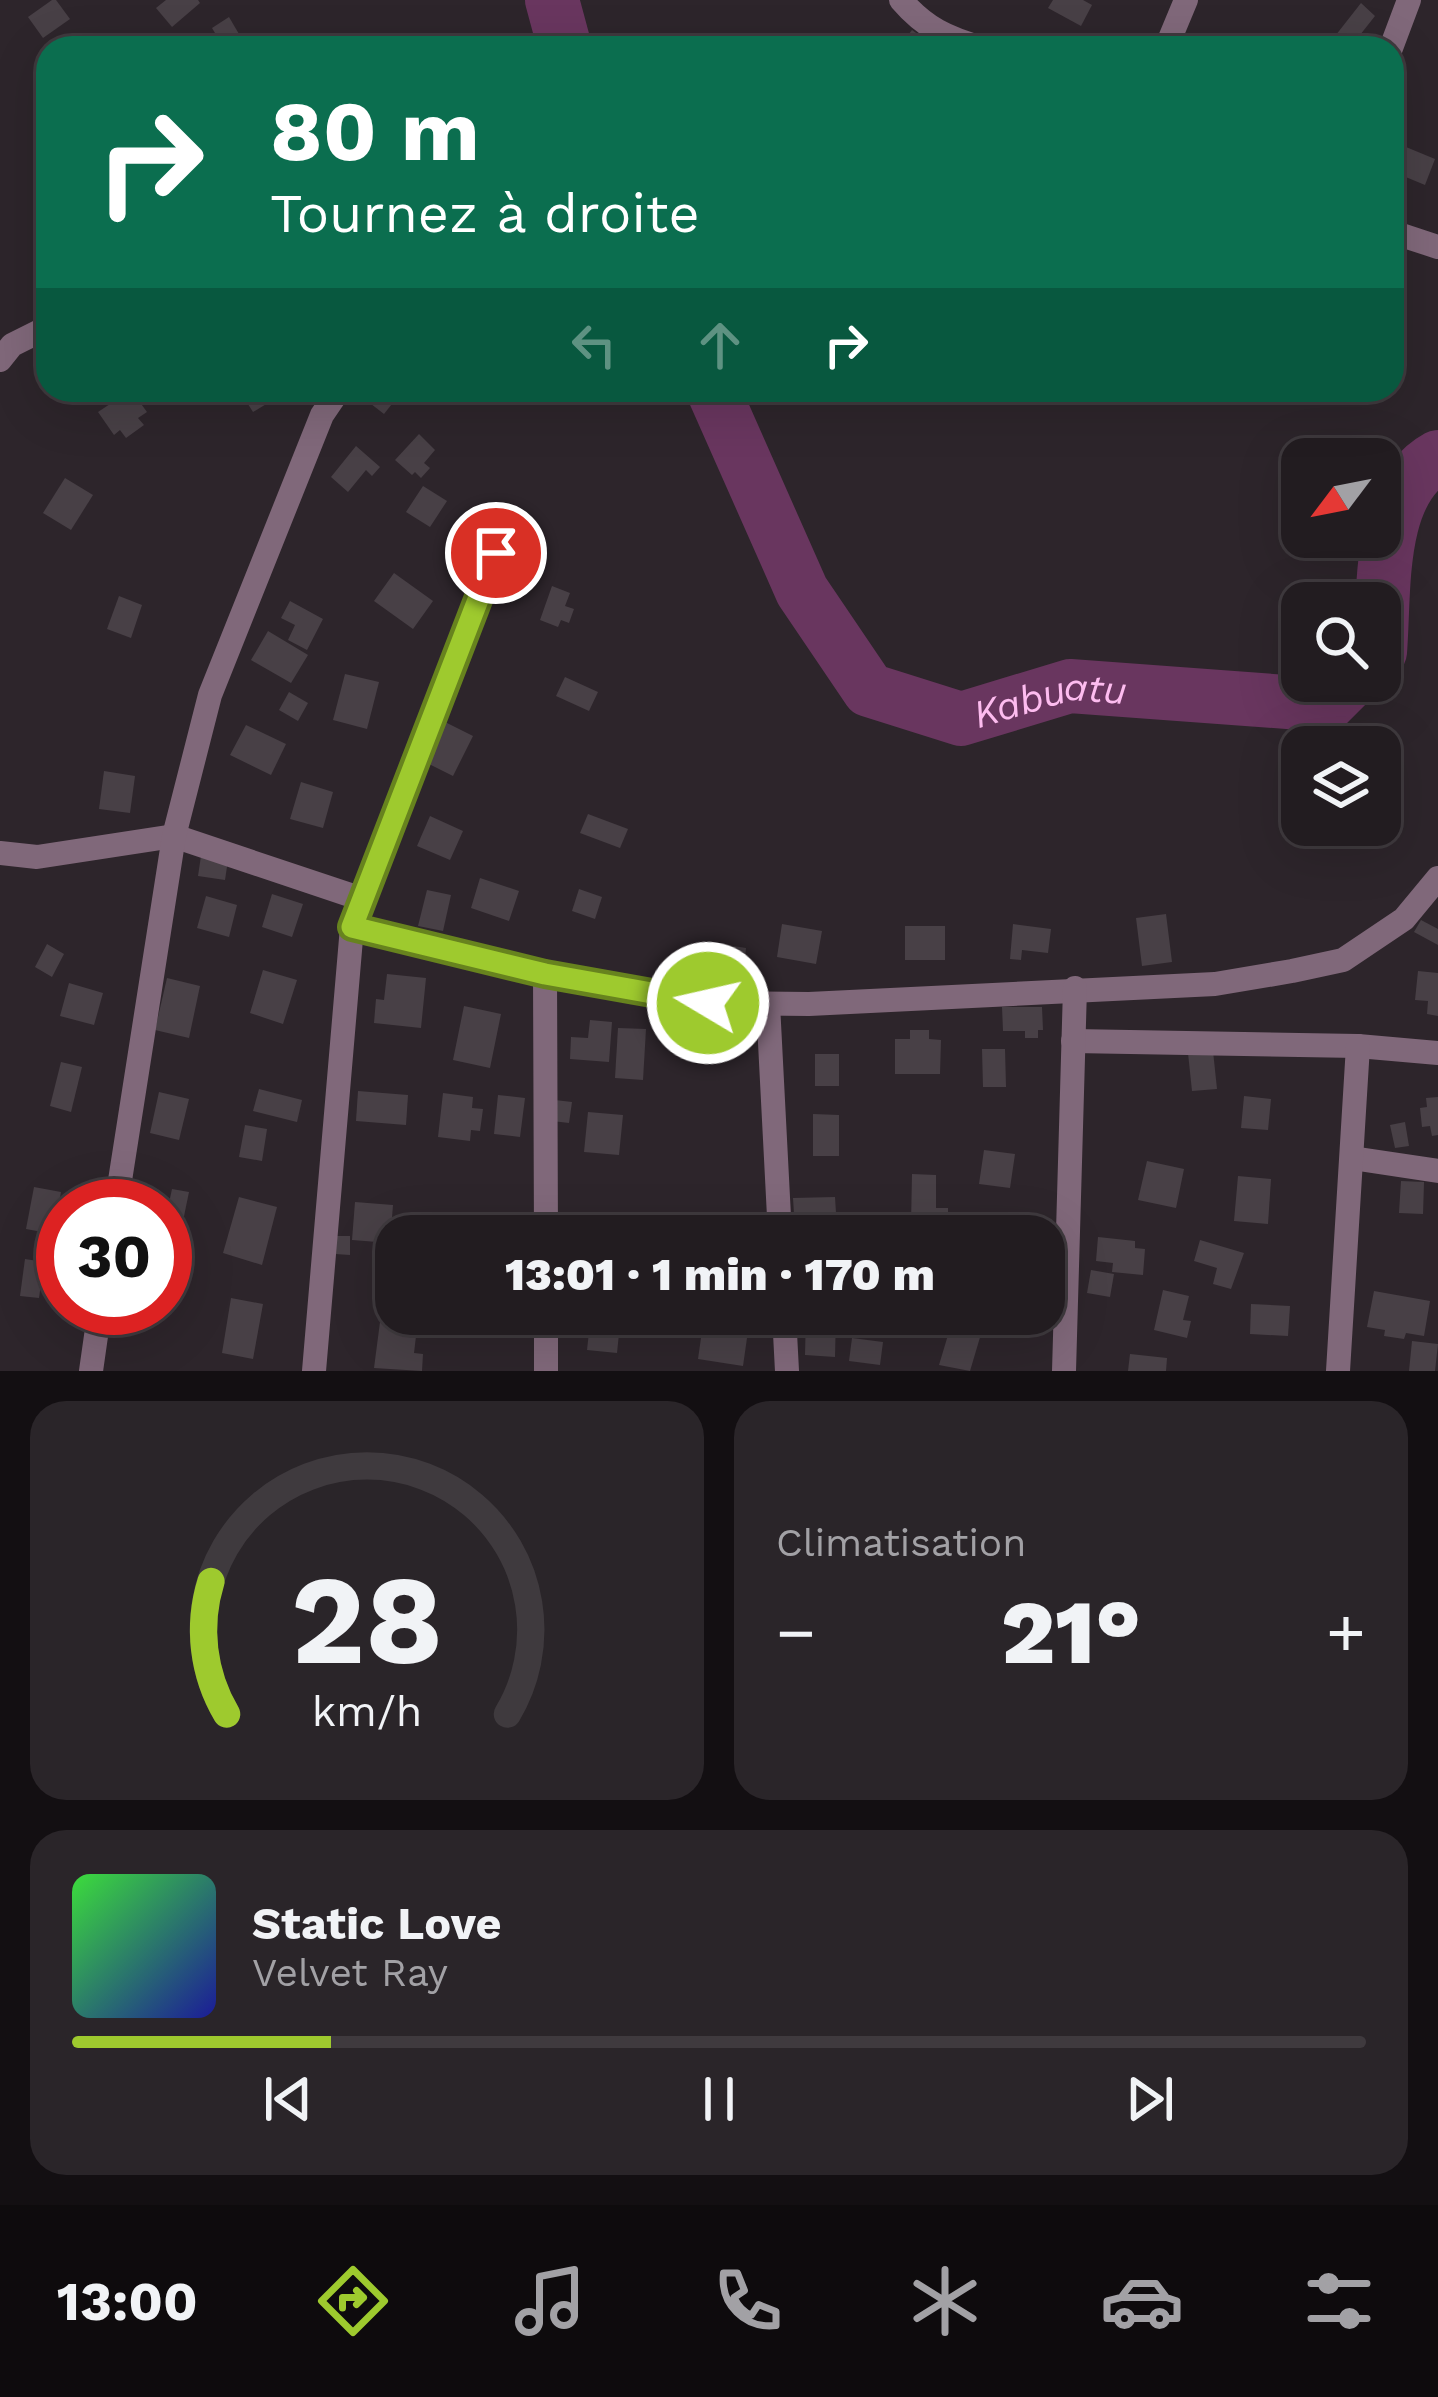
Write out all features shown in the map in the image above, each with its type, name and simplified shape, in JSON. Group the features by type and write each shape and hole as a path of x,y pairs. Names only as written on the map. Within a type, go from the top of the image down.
{"street":[{"path":"901,0 923,25 944,36"},
{"path":"1171,36 1186,0"},
{"path":"1396,36 1409,0"},
{"path":"1404,236 1438,247"},
{"path":"0,360 12,345 36,333"},
{"path":"120,1179 174,836 210,695 331,402"},
{"path":"314,1371 352,927 496,553"},
{"path":"0,853 37,857 174,836 365,900"},
{"path":"352,927 545,974 708,1003 1215,984 1343,960 1404,919 1438,878"},
{"path":"545,974 546,1215"},
{"path":"1064,1371 1075,988"},
{"path":"768,1004 779,1215"},
{"path":"1073,1041 1358,1046 1438,1053"},
{"path":"1338,1371 1358,1046"},
{"path":"1352,1158 1438,1171"},
{"path":"91,1371 96,1335"},
{"path":"546,1335 546,1371"},
{"path":"785,1335 787,1371"}],"building":[{"path":"56,0 70,19 42,36 28,17"},
{"path":"166,0 200,3 172,27 156,8"},
{"path":"1053,0 1083,0 1092,5 1081,26 1048,8"},
{"path":"1361,3 1375,16 1362,36 1335,36"},
{"path":"229,17 240,36 217,36 212,28"},
{"path":"1406,147 1435,159 1425,185 1404,176"},
{"path":"113,402 140,402 147,412 138,418 144,425 126,438 120,430 114,435 98,412"},
{"path":"247,402 268,403 253,412"},
{"path":"368,402 394,402 384,414"},
{"path":"419,434 435,450 424,463 430,468 421,478 395,460"},
{"path":"356,446 380,467 372,476 366,470 348,492 331,477"},
{"path":"65,478 93,495 71,530 43,513"},
{"path":"423,486 447,501 430,527 406,512"},
{"path":"394,573 433,601 413,629 374,601"},
{"path":"552,586 570,593 565,606 574,609 569,623 561,620 558,627 540,620"},
{"path":"119,596 142,605 131,638 107,629"},
{"path":"290,601 323,619 307,650 288,640 295,625 281,618"},
{"path":"268,631 308,655 291,683 251,660"},
{"path":"345,674 379,682 367,729 333,720"},
{"path":"565,677 598,692 589,711 556,696"},
{"path":"289,692 308,703 298,721 279,710"},
{"path":"441,720 473,736 453,776 421,760"},
{"path":"246,725 286,744 271,775 230,755"},
{"path":"104,771 135,776 130,813 99,809"},
{"path":"301,782 333,792 323,828 290,819"},
{"path":"588,814 628,829 620,848 580,833"},
{"path":"430,816 463,831 450,860 417,846"},
{"path":"201,856 228,860 225,880 198,876"},
{"path":"480,878 519,891 509,921 471,908"},
{"path":"579,889 602,897 595,919 572,911"},
{"path":"427,890 451,895 443,931 418,926"},
{"path":"272,894 303,904 292,937 262,927"},
{"path":"206,896 237,905 229,937 197,928"},
{"path":"1166,914 1172,962 1142,966 1136,918"},
{"path":"1421,920 1438,929 1438,945 1414,932"},
{"path":"782,924 822,931 816,964 777,957"},
{"path":"1013,924 1051,929 1048,953 1022,950 1021,960 1010,959"},
{"path":"905,926 945,926 945,960 905,960"},
{"path":"47,944 64,954 52,977 35,967"},
{"path":"727,945 746,948 744,969 724,966"},
{"path":"263,970 297,980 283,1024 250,1013"},
{"path":"1418,971 1438,973 1438,1016 1427,1014 1428,1001 1415,1000"},
{"path":"387,974 426,978 421,1028 374,1023 376,999 384,1000"},
{"path":"167,978 200,986 189,1038 155,1030"},
{"path":"69,983 103,993 94,1025 60,1016"},
{"path":"464,1006 501,1014 490,1068 453,1060"},
{"path":"1002,1007 1042,1007 1043,1030 1038,1030 1038,1038 1025,1038 1025,1031 1003,1031"},
{"path":"590,1020 612,1022 609,1062 570,1059 571,1037 588,1038"},
{"path":"618,1028 646,1029 643,1080 615,1078"},
{"path":"910,1030 929,1030 929,1039 941,1040 940,1074 895,1074 895,1039 910,1039"},
{"path":"982,1049 1005,1049 1006,1087 983,1087"},
{"path":"1213,1051 1217,1089 1192,1091 1188,1053"},
{"path":"815,1054 839,1054 839,1086 815,1086"},
{"path":"61,1062 82,1067 71,1112 50,1106"},
{"path":"259,1089 302,1100 297,1122 253,1111"},
{"path":"358,1091 408,1095 406,1125 356,1121"},
{"path":"159,1092 189,1099 179,1140 150,1133"},
{"path":"443,1093 473,1097 472,1108 483,1109 480,1131 471,1130 470,1141 438,1137"},
{"path":"498,1095 525,1098 520,1137 494,1134"},
{"path":"1244,1096 1271,1099 1268,1130 1241,1128"},
{"path":"1438,1097 1438,1135 1432,1136 1430,1126 1422,1127 1420,1108 1427,1107 1426,1098"},
{"path":"555,1100 572,1102 569,1123 552,1121"},
{"path":"588,1112 623,1115 619,1155 584,1152"},
{"path":"813,1114 839,1115 839,1156 813,1156"},
{"path":"1405,1122 1409,1146 1395,1148 1390,1125"},
{"path":"245,1125 267,1129 262,1161 239,1157"},
{"path":"984,1150 1015,1154 1010,1188 979,1184"},
{"path":"1147,1161 1184,1169 1176,1208 1138,1200"},
{"path":"912,1174 936,1175 936,1208 948,1208 948,1215 911,1215"},
{"path":"1238,1176 1271,1179 1268,1224 1234,1221"},
{"path":"1401,1181 1424,1182 1423,1214 1399,1213"},
{"path":"34,1187 36,1187 36,1231 26,1229"},
{"path":"239,1197 277,1207 262,1265 223,1253"},
{"path":"835,1197 836,1215 794,1215 793,1198"},
{"path":"355,1202 393,1205 392,1215 375,1215 375,1242 352,1240"},
{"path":"336,1236 350,1236 350,1255 335,1254"},
{"path":"1098,1237 1135,1241 1135,1248 1145,1249 1143,1275 1112,1272 1113,1263 1096,1261"},
{"path":"1200,1240 1244,1253 1231,1289 1213,1284 1217,1268 1194,1261"},
{"path":"25,1259 36,1261 36,1298 20,1296"},
{"path":"1091,1270 1114,1274 1110,1297 1087,1293"},
{"path":"1163,1290 1189,1296 1183,1320 1191,1321 1187,1338 1154,1330"},
{"path":"1374,1291 1430,1301 1424,1336 1384,1336 1385,1330 1367,1327"},
{"path":"231,1298 263,1304 253,1359 222,1353"},
{"path":"1251,1304 1290,1306 1288,1336 1250,1334"},
{"path":"378,1335 416,1335 414,1353 423,1354 422,1371 374,1368"},
{"path":"589,1335 619,1335 617,1353 587,1350"},
{"path":"701,1335 747,1335 743,1366 698,1359"},
{"path":"805,1335 836,1335 835,1357 805,1355"},
{"path":"948,1335 981,1335 970,1371 939,1365"},
{"path":"852,1338 883,1342 880,1365 849,1361"},
{"path":"1412,1341 1438,1344 1435,1371 1409,1371"},
{"path":"1130,1354 1167,1358 1166,1371 1128,1371"}],"waterway":[{"name":"Kabuatu","path":"552,0 562,36"},
{"name":"Kabuatu","path":"718,402 802,591 869,690 961,719 1070,686 1281,702"},
{"name":"Kabuatu","path":"1384,582 1388,544 1403,493 1438,457"},
{"name":"Kabuatu","path":"1286,702 1330,702"}],"route":[{"path":"496,553 352,927 545,974 708,1003"}]}
